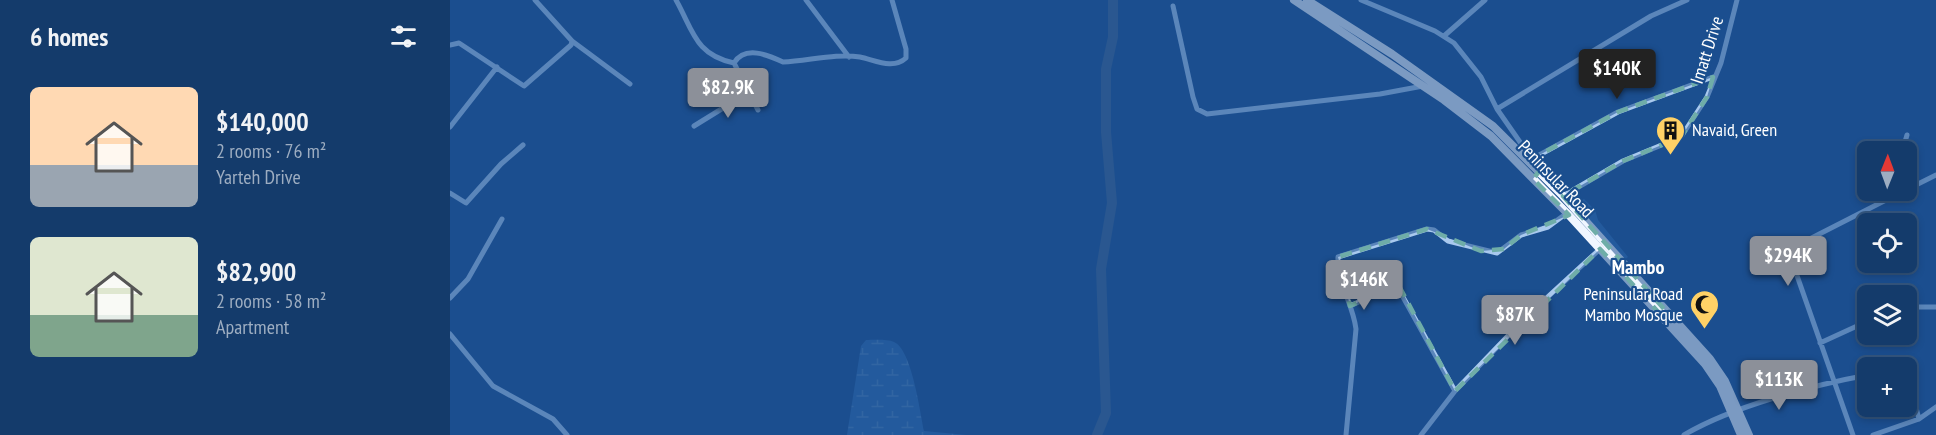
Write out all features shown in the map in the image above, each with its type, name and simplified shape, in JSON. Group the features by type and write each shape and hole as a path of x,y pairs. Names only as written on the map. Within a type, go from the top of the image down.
{"main road":[{"name":"Peninsular Road","path":"1294,0 1423,86 1491,136 1536,176 1563,196 1705,363 1749,435"},
{"name":"Peninsular Road","path":"1307,0 1392,54 1493,126 1567,213 1663,312"},
{"name":"Peninsular Road","path":"1737,412 1741,435"}],"street":[{"path":"535,0 572,41 630,84"},
{"path":"676,0 700,47 714,58 734,63 758,110"},
{"path":"806,0 849,57"},
{"path":"734,63 744,54 754,52 774,55 783,62 849,57 887,64 901,62 906,58 892,0"},
{"path":"1361,0 1444,36 1463,53 1481,77 1497,109 1532,159 1536,176"},
{"path":"1444,36 1485,0"},
{"path":"1497,109 1651,16 1687,0"},
{"name":"Imatt Drive","path":"1563,196 1623,161 1681,137 1707,97 1713,77 1721,63 1737,0"},
{"path":"1173,6 1187,76 1200,112 1212,114 1423,86"},
{"path":"450,45 459,43 524,86 571,45 572,41"},
{"path":"450,127 496,67"},
{"path":"1532,159 1611,115 1713,77"},
{"path":"694,126 749,92"},
{"path":"1905,141 1907,135"},
{"path":"450,193 463,203 470,201 501,164 523,145"},
{"path":"1917,185 1936,176"},
{"path":"1853,435 1788,250 1884,201"},
{"path":"1346,435 1356,344 1354,318 1342,289 1338,261 1342,254 1427,229 1434,230 1448,241 1497,253 1521,235 1548,227 1567,213"},
{"path":"450,298 468,279 502,219"},
{"path":"1421,435 1455,391 1528,315 1600,249"},
{"path":"1350,306 1391,287 1398,288 1455,391"},
{"path":"1917,307 1936,307"},
{"path":"1820,343 1857,326"},
{"path":"450,334 493,386 553,419 567,435"},
{"path":"1684,435 1737,412 1834,381 1857,377"},
{"path":"1874,435 1919,419 1936,407"},
{"path":"1917,412 1919,419"}],"highlighted area":[{"path":"1713,77 1707,97 1681,137 1623,161 1563,196 1665,310 1661,315 1600,249 1455,391 1398,284 1350,306 1338,257 1427,229 1481,251 1504,249 1521,235 1569,215 1533,179 1541,169 1532,159 1618,112"}],"green space":[{"path":"1584,199 1595,210 1598,220 1628,257 1621,262 1571,207"},
{"path":"866,340 891,341 900,347 906,357 914,382 924,431 966,435 847,435 861,346"}],"waterway":[{"path":"1097,435 1106,413 1101,269 1112,203 1106,132 1106,69 1113,37 1113,0"}],"place":[{"name":"Navaid, Green","path":"1671,156"},
{"name":"Peninsular Road Mambo Mosque","path":"1704,330"}],"district":[{"name":"Mambo","path":"1638,267"}]}
